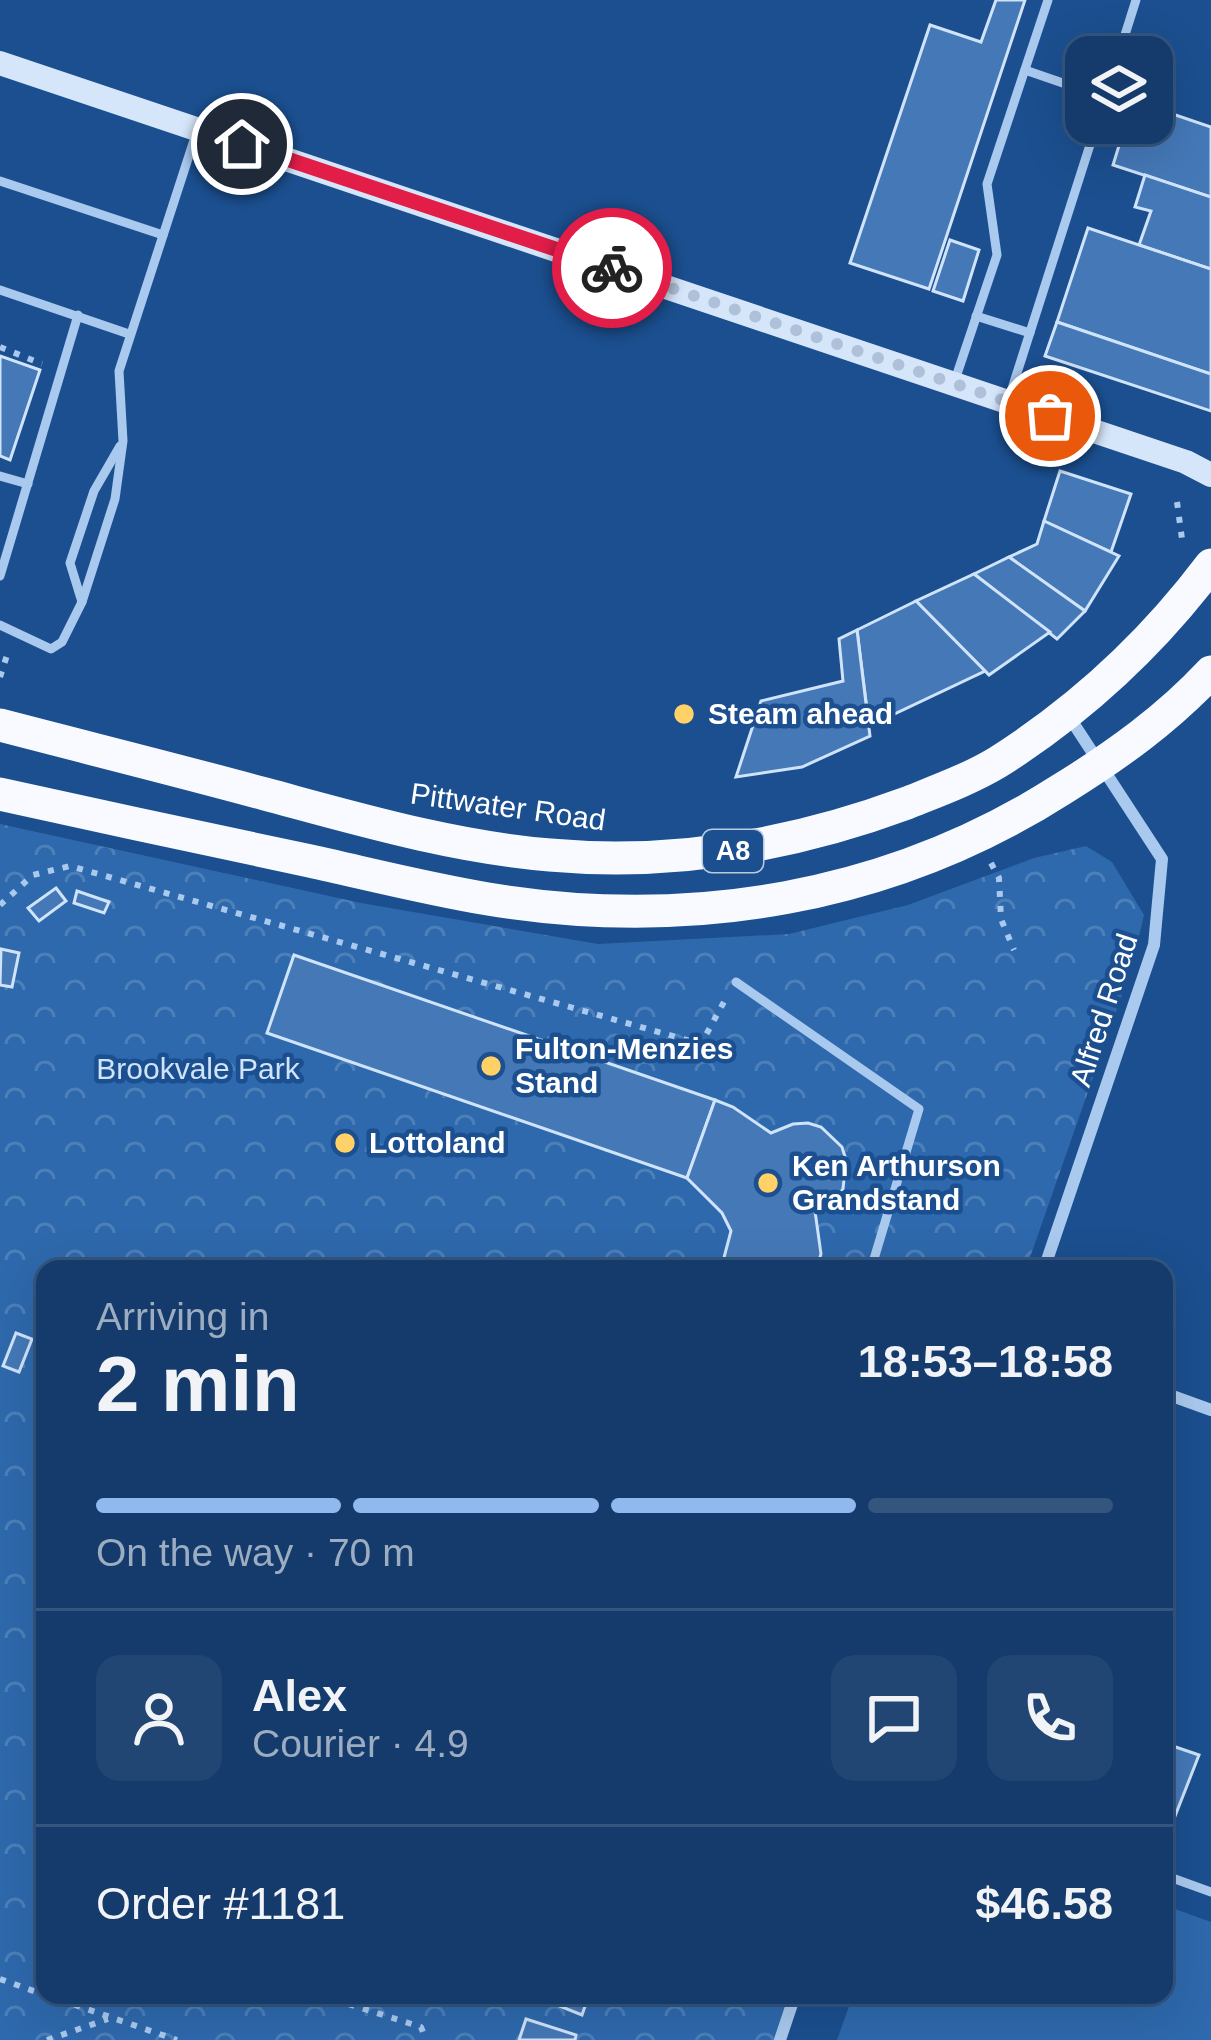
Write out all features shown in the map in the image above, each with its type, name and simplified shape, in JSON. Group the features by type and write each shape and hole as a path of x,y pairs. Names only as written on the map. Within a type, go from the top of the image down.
{"highway":[{"name":"Pittwater Road","path":"0,725 370,822 489,847 618,859 742,850 861,820 995,764 1067,714 1148,639 1211,565"},
{"name":"A8","path":"0,794 490,899 611,909 699,908 821,892 898,871 978,838 1101,764 1164,717 1211,672"}],"main road":[{"path":"0,63 1008,401 1186,462 1211,475"}],"street":[{"name":"Alfred Road","path":"1047,1260 1154,945 1162,859 1067,714"},
{"path":"1173,1396 1211,1409"},
{"path":"780,2040 792,2004"}],"lane":[{"path":"954,383 997,255 987,184 1048,0"},
{"path":"1125,36 1136,0"},
{"path":"1025,70 1065,84"},
{"path":"0,625 51,649 62,642 82,602 116,499 123,441 119,371 197,129"},
{"path":"1008,401 1090,144"},
{"path":"0,182 163,235"},
{"path":"0,290 129,334"},
{"path":"0,576 78,315"},
{"path":"976,316 1030,333"},
{"path":"82,602 70,563 94,491 123,441"},
{"path":"0,476 28,484"},
{"path":"736,982 919,1109 874,1260"},
{"path":"1173,1878 1211,1892"}],"path":[{"path":"1177,502 1182,539"},
{"path":"978,838 999,878 1001,919 1014,950"},
{"path":"0,905 33,875 70,866 701,1044 736,982"},
{"path":"0,1979 36,1992"},
{"path":"72,2004 177,2040"},
{"path":"349,2004 422,2027 426,2040"},
{"path":"47,2040 112,2018"}],"green space":[{"name":"Brookvale Park","path":"0,824 361,903 598,944 789,934 908,905 1034,858 1086,846 1112,862 1144,915 1132,966 1029,1260 36,1260 36,2004 792,2004 780,2040 0,2040"},
{"path":"1173,1908 1211,1922 1211,2040 837,2040 850,2004 1173,2004"}],"building":[{"path":"996,0 1025,0 929,289 850,263 930,25 981,42"},
{"path":"1173,114 1211,127 1211,197 1113,165 1120,144 1173,144"},
{"path":"1145,175 1211,197 1211,269 1139,245 1151,211 1135,207"},
{"path":"1088,228 1211,269 1211,374 1057,322"},
{"path":"950,240 979,250 963,301 933,291"},
{"path":"1057,322 1211,374 1211,411 1045,356"},
{"path":"0,356 40,370 10,460 0,456"},
{"path":"1060,471 1131,494 1111,552 1044,521"},
{"path":"1044,521 1119,556 1085,611 1009,557 1037,544"},
{"path":"1009,557 1085,611 1057,639 974,574"},
{"path":"974,574 1050,632 989,675 916,601"},
{"path":"916,601 985,671 869,726 857,630"},
{"path":"857,630 870,736 802,767 736,777 761,701 843,681 839,639"},
{"path":"56,888 66,901 39,921 28,908"},
{"path":"77,891 109,902 104,913 74,903"},
{"path":"1,949 19,953 12,987 0,985"},
{"name":"Fulton-Menzies Stand","path":"294,955 715,1100 687,1178 267,1033"},
{"name":"Ken Arthurson Grandstand","path":"715,1100 771,1133 793,1124 821,1127 842,1147 846,1160 843,1189 835,1200 815,1211 819,1260 723,1260 731,1231 722,1213 687,1178"},
{"path":"16,1333 32,1339 19,1372 3,1366"},
{"path":"1173,1746 1199,1755 1173,1821"},
{"path":"554,2004 586,2004 582,2015"},
{"path":"526,2019 576,2035 575,2040 519,2040"}],"way so far":[{"path":"612,268 1050,416"}],"place":[{"name":"Steam ahead","path":"684,714"},
{"name":"Fulton-Menzies Stand","path":"491,1066"},
{"name":"Lottoland","path":"345,1143"},
{"name":"Ken Arthurson Grandstand","path":"768,1183"}],"route":[{"path":"242,144 612,268"}]}
